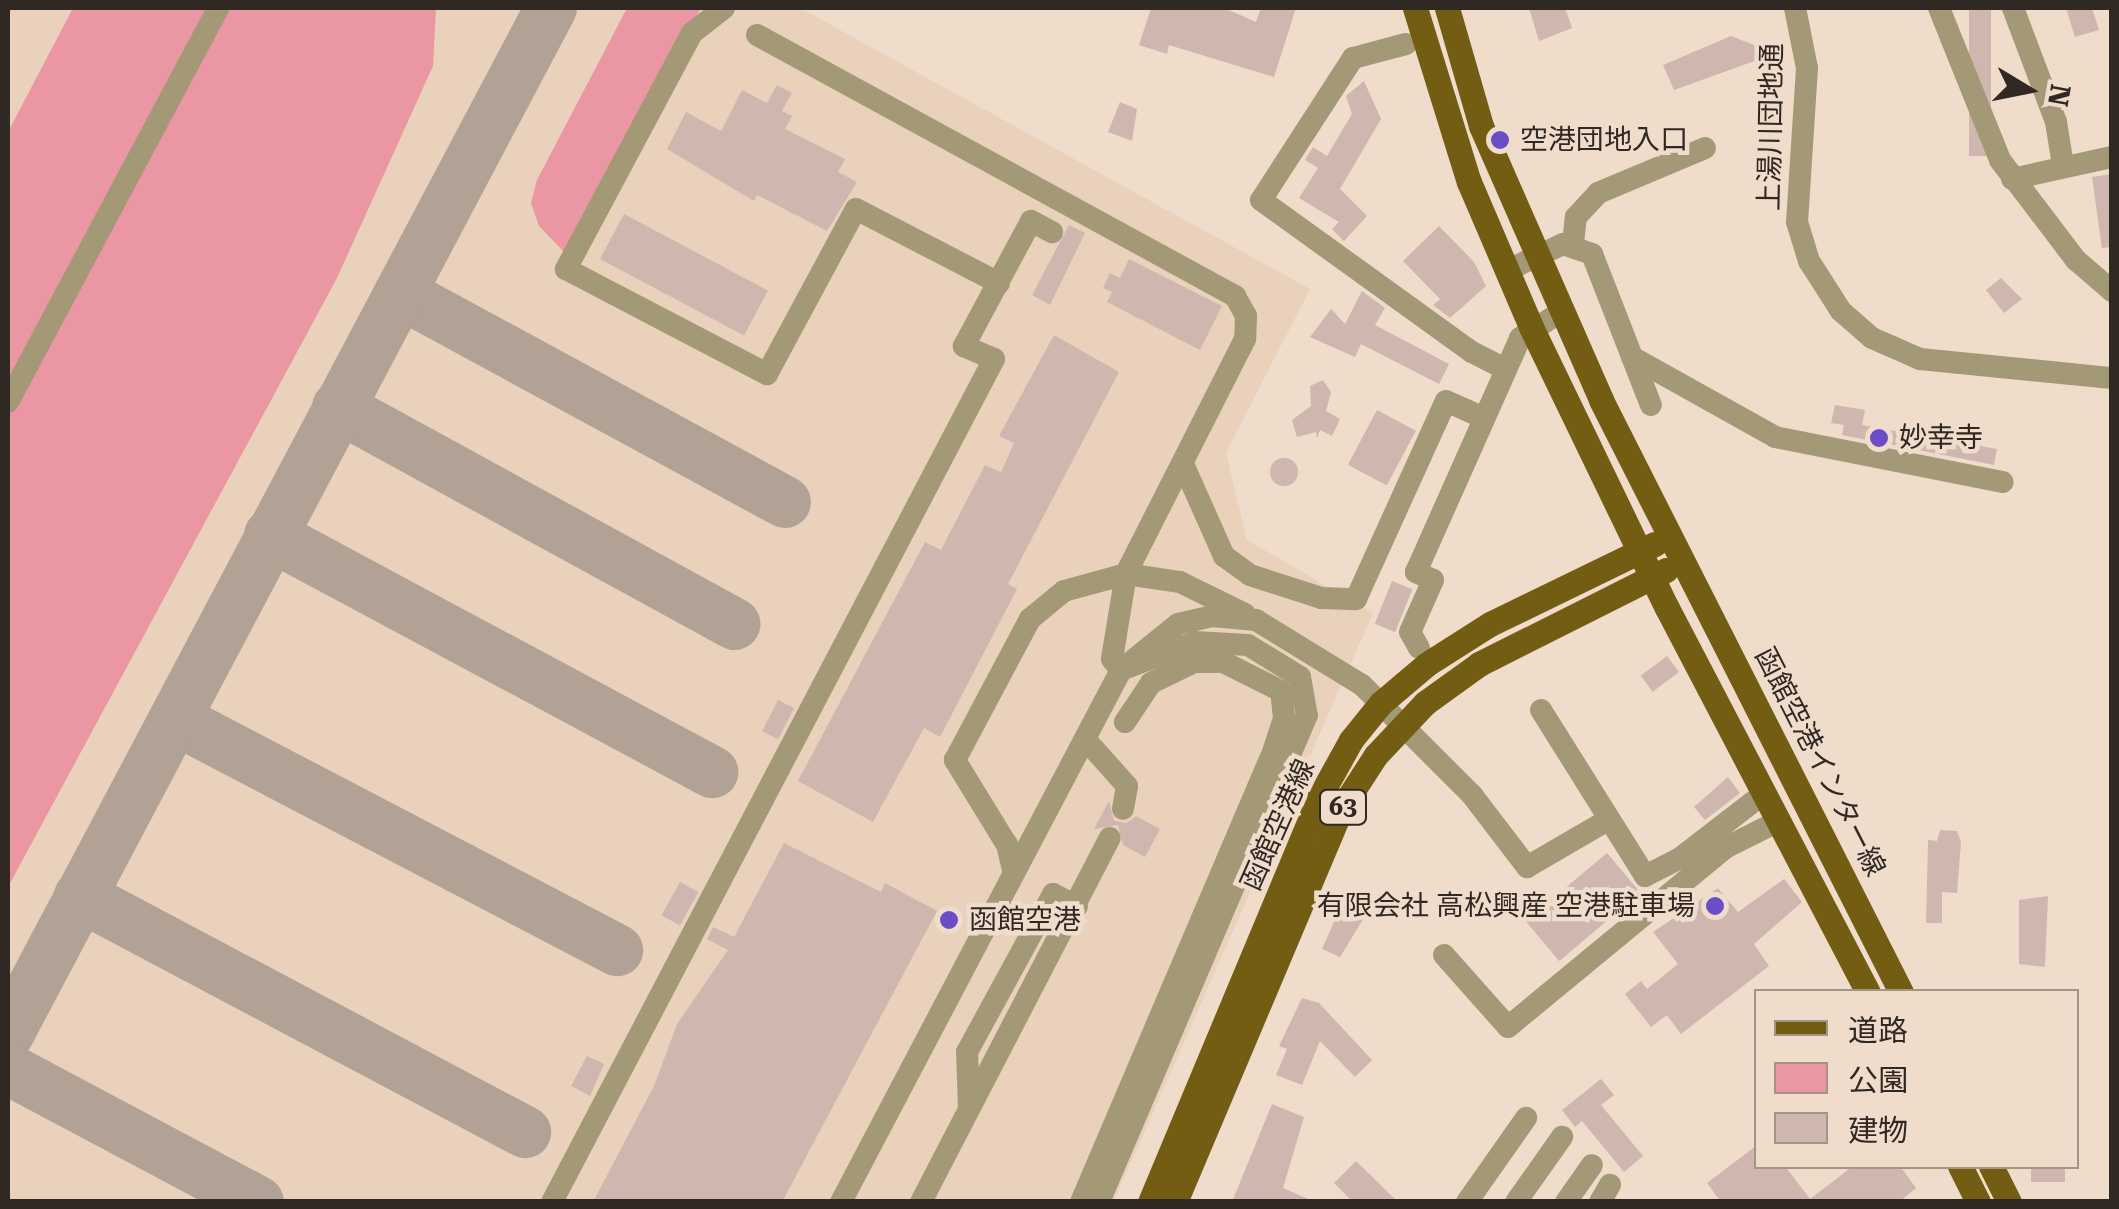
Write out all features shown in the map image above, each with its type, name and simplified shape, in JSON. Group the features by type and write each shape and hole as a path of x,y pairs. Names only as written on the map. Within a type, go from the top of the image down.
{"main road":[{"path":"1415,8 1464,167 1531,327 1653,578 1866,989"},
{"path":"1447,8 1480,126 1561,312 1677,550"},
{"name":"函館空港線","path":"1150,1202 1320,796 1381,703 1490,624 1639,548 1677,550"},
{"name":"函館空港線","path":"1175,1202 1341,810 1402,725 1505,648 1653,578 1677,550"},
{"name":"函館空港インター線","path":"1677,550 1900,989"},
{"path":"1962,1169 1978,1202"},
{"path":"1992,1169 2009,1202"}],"street":[{"path":"8,402 218,8"},
{"path":"724,8 692,32 566,269 767,374 856,209 999,283"},
{"name":"上湯川団地通","path":"1795,8 1807,68 1797,222 1809,261 1841,311 1872,338 1920,359 2112,378"},
{"path":"1938,8 1978,114 2012,180 2088,273 2112,291"},
{"path":"2013,8 2056,122 2064,165"},
{"path":"756,35 1236,296 1246,316 1245,339 1126,574 1112,659 1121,670"},
{"path":"1406,44 1353,58 1261,200 1472,352 1504,368"},
{"path":"1574,244 1576,217 1598,193 1705,148"},
{"path":"2012,180 2112,157"},
{"path":"552,1202 994,359 964,346 1032,221 1052,232"},
{"path":"1508,270 1574,244 1592,254 1650,405"},
{"path":"1418,648 1410,632 1433,580 1416,572 1504,368 1531,327 1561,312"},
{"path":"1632,357 1774,437 2003,482"},
{"path":"1183,464 1224,556 1250,575 1321,598 1356,598 1446,401 1484,418"},
{"path":"1014,870 1007,845 955,760 1030,620 1064,591 1126,574 1180,582 1256,620 1381,703 1472,795 1527,867 1606,822"},
{"path":"840,1202 1121,670 1178,624 1212,616 1256,620"},
{"path":"1099,1202 1300,734 1309,700 1290,668 1234,642 1176,646 1121,670"},
{"path":"1081,1202 1274,750 1284,718 1281,691 1224,662 1194,662 1151,683 1125,722"},
{"path":"1540,710 1606,822 1645,876 1679,859 1754,801"},
{"path":"1085,739 1126,786 1124,809"},
{"path":"1444,955 1508,1028 1725,848 1767,827"},
{"path":"921,1202 1110,838"},
{"path":"1467,1202 1526,1118"},
{"path":"1516,1202 1562,1137"},
{"path":"1566,1202 1592,1165"}],"shaded area":[{"name":"函館空港","path":"8,8 800,8 1310,289 1226,453 1247,540 1373,613 1114,1201 8,1201"}],"green space":[{"path":"73,8 210,8 8,387 8,132"},
{"path":"227,8 436,8 433,66 337,278 8,887 8,417"},
{"path":"627,8 701,8 566,254 539,226 531,203 537,180"}],"building":[{"path":"1151,8 1224,8 1256,22 1261,8 1296,8 1274,77 1169,45 1167,54 1139,45"},
{"path":"1529,8 1565,8 1572,28 1539,41"},
{"path":"1969,8 1991,8 1991,156 1969,156"},
{"path":"2066,8 2092,8 2099,30 2075,37"},
{"path":"1731,36 1754,45 1760,59 1674,90 1663,65"},
{"path":"1364,81 1381,119 1340,189 1367,216 1344,241 1332,229 1339,222 1299,198 1318,168 1305,160 1313,147 1327,156 1352,114 1346,96"},
{"path":"777,85 792,93 782,111 792,116 785,129 845,159 838,172 857,182 827,231 757,195 754,201 667,149 686,112 721,131 742,90 767,103"},
{"path":"1120,102 1137,109 1132,141 1108,132"},
{"path":"2112,174 2112,247 2102,248 2092,177"},
{"path":"624,214 768,291 744,336 600,259"},
{"path":"1069,225 1085,233 1050,305 1032,295"},
{"path":"1439,226 1474,262 1486,286 1450,318 1433,305 1440,299 1403,261"},
{"path":"1129,259 1222,306 1200,350 1107,302 1112,292 1103,288 1110,273 1120,278"},
{"path":"2001,278 2022,299 2004,313 1986,290"},
{"path":"1362,291 1385,308 1375,325 1449,364 1439,384 1361,344 1355,357 1310,337 1331,309 1345,324"},
{"path":"1054,335 1119,372 1008,584 1017,589 940,737 924,728 873,822 798,781 925,542 941,550 985,465 1001,472 1014,443 999,436"},
{"path":"1323,380 1331,392 1326,411 1340,419 1332,436 1320,430 1317,438 1316,432 1297,437 1292,420 1311,406 1310,386"},
{"path":"1835,405 1865,410 1862,425 1997,449 1994,465 1842,435 1844,425 1831,423"},
{"path":"1377,410 1416,431 1387,485 1348,465"},
{"path":"1284,458 1294,462 1298,472 1294,482 1284,486 1274,482 1270,472 1274,462"},
{"path":"1392,581 1412,589 1395,632 1375,624"},
{"path":"1667,656 1679,672 1653,692 1641,676"},
{"path":"778,700 794,708 778,739 762,731"},
{"path":"1728,777 1740,793 1705,820 1694,807"},
{"path":"1109,801 1114,821 1127,823 1136,816 1160,829 1145,857 1123,845 1118,825 1094,829"},
{"path":"1940,830 1957,831 1961,842 1957,893 1942,892 1942,923 1926,923 1928,840 1937,841"},
{"path":"784,843 881,892 885,883 937,911 782,1202 593,1202 654,1086 677,1024 728,950 707,939 713,927 734,937"},
{"path":"1607,853 1640,893 1559,961 1526,921"},
{"path":"1784,879 1802,902 1754,944 1769,966 1681,1034 1667,1015 1651,1027 1625,994 1641,981 1647,989 1678,964 1653,932 1718,888 1738,912"},
{"path":"680,882 698,892 680,925 662,915"},
{"path":"2048,896 2045,967 2019,964 2019,900"},
{"path":"1345,897 1370,908 1340,957 1322,949"},
{"path":"1302,998 1319,1003 1372,1060 1355,1077 1320,1041 1302,1085 1276,1075 1287,1049 1279,1046"},
{"path":"587,1056 604,1064 590,1096 571,1086"},
{"path":"1601,1079 1614,1095 1601,1105 1643,1156 1624,1172 1582,1121 1575,1127 1562,1110"},
{"path":"1272,1104 1304,1117 1283,1188 1315,1202 1232,1202"},
{"path":"1754,1148 1754,1169 1787,1169 1810,1199 1849,1169 1902,1169 1916,1188 1899,1202 1721,1202 1707,1183"},
{"path":"1356,1161 1398,1202 1353,1202 1334,1183"},
{"path":"2031,1169 2065,1169 2065,1182 2031,1182"}],"taxiway":[{"path":"8,1034 551,8"},
{"path":"400,293 785,502"},
{"path":"338,407 734,624"},
{"path":"270,535 712,772"},
{"path":"175,719 617,950"},
{"path":"80,896 525,1132"},
{"path":"8,1069 258,1202"}],"place":[{"name":"空港団地入口","path":"1500,140"},
{"name":"妙幸寺","path":"1879,438"},
{"name":"有限会社 高松興産 空港駐車場","path":"1715,906"},
{"name":"函館空港","path":"949,920"}]}
